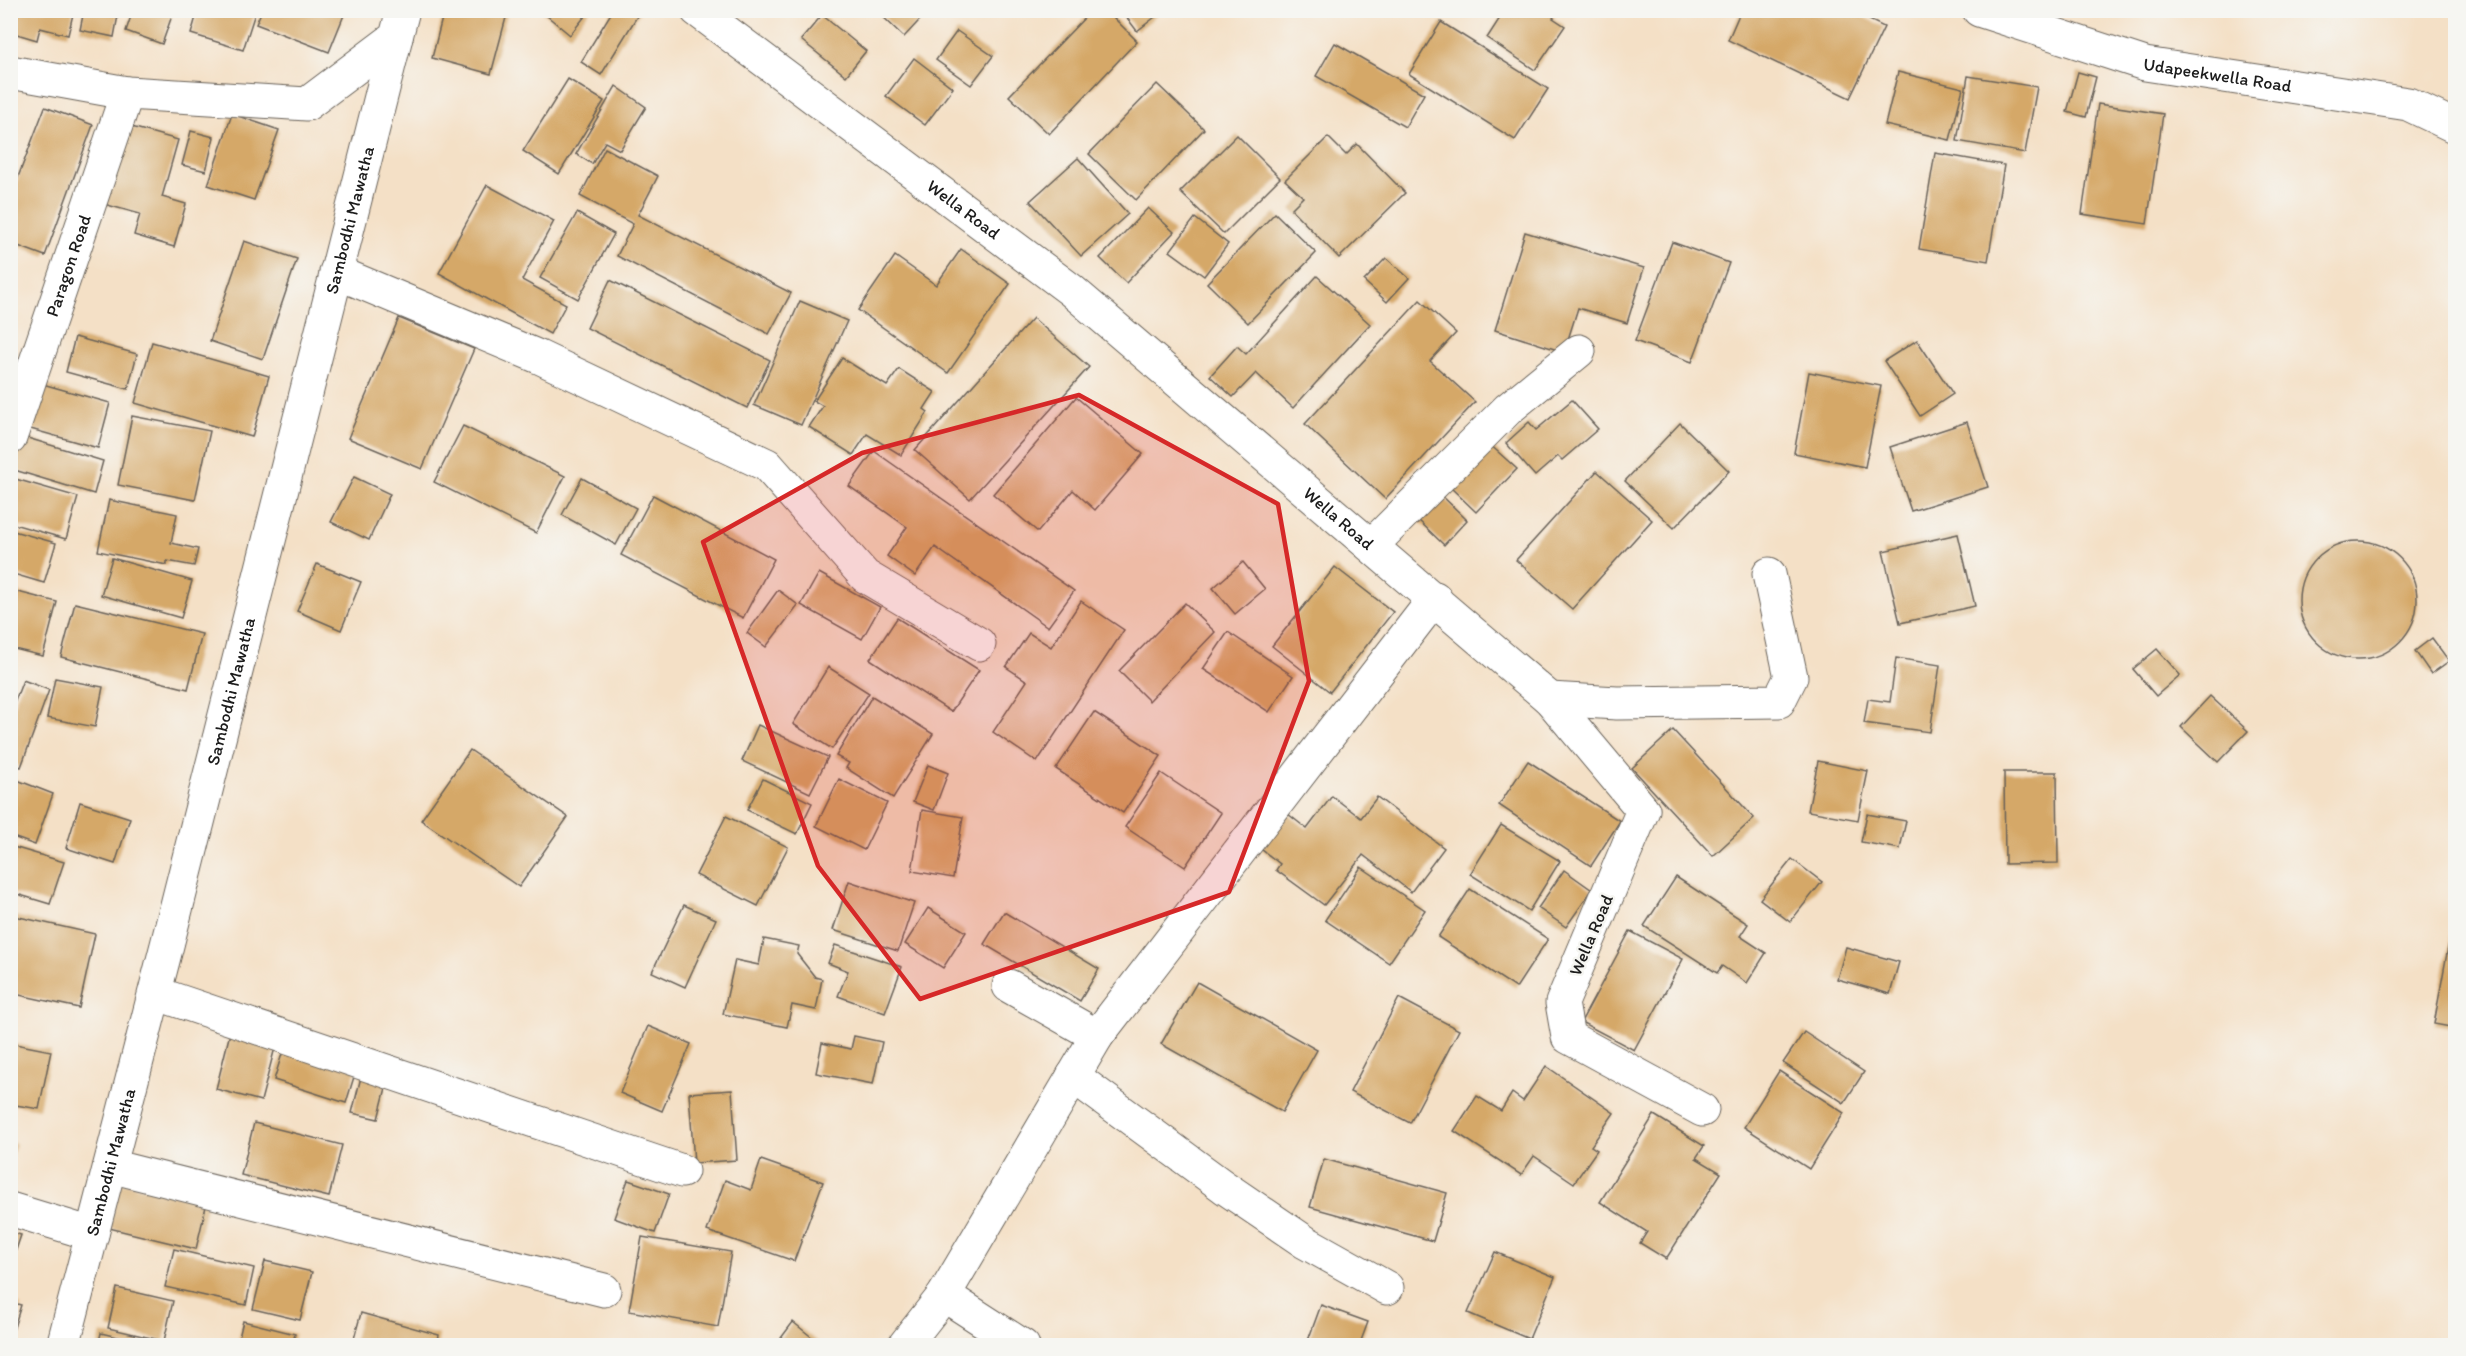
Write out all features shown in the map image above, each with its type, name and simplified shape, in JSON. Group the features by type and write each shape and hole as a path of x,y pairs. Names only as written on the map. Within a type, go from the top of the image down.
{"street":[{"name":"Wella Road","path":"698,10 1071,290 1435,598 1550,699 1643,810 1562,1004 1568,1037 1702,1110"},
{"name":"Udapeekwella Road","path":"1979,10 2145,64 2408,104 2456,127"},
{"path":"10,72 127,93 307,104 399,24"},
{"name":"Sambodhi Mawatha","path":"63,1346 155,993 399,24"},
{"name":"Paragon Road","path":"10,438 127,93"},
{"path":"336,272 539,357 767,465 865,576 979,644"},
{"path":"1372,545 1508,409 1578,351"},
{"path":"1550,699 1617,703 1779,701 1791,677 1769,574"},
{"path":"904,1346 944,1296 1097,1036 1435,598"},
{"path":"1009,987 1097,1036"},
{"path":"155,993 682,1171"},
{"path":"1073,1076 1287,1230 1387,1288"},
{"path":"110,1166 604,1290"},
{"path":"10,1209 92,1234"},
{"path":"944,1296 1023,1346"}],"highlighted area":[{"path":"1079,395 1278,504 1309,681 1229,892 920,999 818,866 703,542 862,453"}],"building":[{"path":"10,10 74,10 68,35 40,28 37,40 10,32"},
{"path":"84,10 119,10 114,37 80,30"},
{"path":"133,10 174,10 162,44 126,31"},
{"path":"198,10 256,10 243,50 191,34"},
{"path":"262,10 346,10 329,52 256,24"},
{"path":"444,10 508,10 491,74 432,58"},
{"path":"540,10 590,10 570,35"},
{"path":"613,10 641,10 601,75 581,62"},
{"path":"876,10 929,10 904,37"},
{"path":"1092,10 1106,10 1137,41 1049,134 1009,96"},
{"path":"1121,10 1164,10 1137,31"},
{"path":"1488,10 1558,10 1553,18 1565,26 1535,70 1487,38 1500,18"},
{"path":"1741,10 1849,10 1884,27 1850,98 1728,40"},
{"path":"822,15 866,51 846,76 801,40"},
{"path":"1441,22 1548,89 1515,140 1409,74"},
{"path":"957,31 993,56 971,85 936,60"},
{"path":"1335,43 1424,94 1405,127 1316,76"},
{"path":"914,58 953,88 925,125 886,96"},
{"path":"1898,72 1963,88 1950,140 1885,125"},
{"path":"2078,72 2096,77 2086,117 2067,112"},
{"path":"1968,76 2037,87 2025,153 1957,141"},
{"path":"568,79 604,101 559,174 523,151"},
{"path":"1157,84 1204,129 1136,200 1089,154"},
{"path":"616,86 646,107 620,150 605,142 592,164 576,154"},
{"path":"2098,104 2163,114 2147,224 2082,214"},
{"path":"45,107 93,125 45,256 10,243 10,198"},
{"path":"232,114 279,130 254,200 208,185"},
{"path":"121,124 178,140 162,197 186,204 174,247 134,235 140,214 100,203"},
{"path":"191,131 214,137 206,171 182,165"},
{"path":"1237,135 1280,178 1224,234 1180,192"},
{"path":"1328,137 1346,155 1357,144 1405,193 1339,258 1291,209 1303,197 1285,180"},
{"path":"605,148 658,176 638,215 791,293 769,334 617,256 633,224 580,196"},
{"path":"1935,153 2004,165 1988,261 1919,249"},
{"path":"1078,158 1128,214 1081,256 1030,201"},
{"path":"487,185 554,221 522,280 566,304 550,334 439,273"},
{"path":"1148,208 1174,232 1126,283 1100,258"},
{"path":"577,213 614,234 578,299 540,278"},
{"path":"1275,213 1316,253 1248,323 1207,283"},
{"path":"1195,218 1228,244 1204,276 1170,251"},
{"path":"1525,232 1644,268 1627,323 1578,308 1564,352 1495,330"},
{"path":"244,241 297,259 263,359 210,341"},
{"path":"1672,242 1729,263 1692,362 1635,341"},
{"path":"961,249 1010,284 948,373 858,310 895,256 936,285"},
{"path":"1386,258 1409,278 1387,302 1364,281"},
{"path":"1317,276 1370,324 1293,408 1256,373 1233,397 1210,376 1237,346 1246,354"},
{"path":"610,280 770,360 747,408 587,328"},
{"path":"1420,300 1456,333 1430,361 1475,402 1385,499 1305,424"},
{"path":"800,301 847,321 801,425 754,405"},
{"path":"399,318 474,349 422,469 348,438"},
{"path":"1033,318 1089,367 970,499 915,450"},
{"path":"75,337 137,354 128,389 66,372"},
{"path":"1917,340 1953,394 1920,416 1884,361"},
{"path":"152,342 269,376 252,437 135,403"},
{"path":"842,358 887,386 899,369 935,392 924,409 928,412 901,455 867,434 853,455 809,427 823,406 814,401"},
{"path":"1809,372 1881,386 1865,467 1794,453"},
{"path":"39,383 110,403 98,448 27,428"},
{"path":"1076,397 1143,454 1095,510 1073,490 1038,532 993,494"},
{"path":"1572,400 1598,429 1562,460 1558,456 1535,476 1506,443 1529,422 1536,430"},
{"path":"132,416 210,431 195,500 118,485"},
{"path":"1967,422 1988,487 1911,511 1890,447"},
{"path":"1680,423 1729,471 1674,528 1625,481"},
{"path":"463,426 565,476 536,533 434,482"},
{"path":"21,436 103,461 94,494 11,469"},
{"path":"1487,442 1517,469 1476,512 1447,484"},
{"path":"874,451 1074,591 1048,627 935,547 915,576 887,556 907,527 849,486"},
{"path":"1597,471 1652,520 1572,609 1516,560"},
{"path":"354,477 390,494 369,540 331,522"},
{"path":"12,478 78,497 66,539 10,523"},
{"path":"582,478 636,508 616,545 562,515"},
{"path":"1437,491 1467,520 1444,545 1413,515"},
{"path":"653,495 774,559 743,618 621,555"},
{"path":"109,500 177,514 171,543 198,549 194,566 167,561 167,565 98,551"},
{"path":"10,530 56,543 44,583 10,573"},
{"path":"1958,534 1975,606 1900,623 1883,551"},
{"path":"2358,541 2381,546 2400,558 2412,577 2417,600 2412,623 2400,642 2381,654 2358,659 2335,654 2316,642 2304,623 2299,600 2304,577 2316,558 2335,546"},
{"path":"112,558 192,581 181,618 101,595"},
{"path":"1243,562 1265,589 1235,614 1213,588"},
{"path":"317,564 361,582 341,630 297,611"},
{"path":"1335,567 1393,612 1330,692 1272,646"},
{"path":"819,573 880,607 862,639 801,605"},
{"path":"10,590 57,602 43,656 10,648"},
{"path":"778,590 798,605 766,647 747,633"},
{"path":"1081,601 1124,630 1037,762 993,732 1027,681 1006,667 1029,633 1051,647"},
{"path":"75,603 202,634 188,689 61,657"},
{"path":"1185,603 1215,632 1149,701 1119,671"},
{"path":"897,618 979,670 951,712 870,659"},
{"path":"1228,632 1293,676 1269,712 1203,669"},
{"path":"2432,638 2449,661 2431,674 2415,651"},
{"path":"2157,649 2180,675 2156,696 2133,669"},
{"path":"1896,658 1940,665 1930,732 1864,723 1868,699 1890,702"},
{"path":"828,667 869,693 832,749 793,724"},
{"path":"55,678 103,687 95,727 47,718"},
{"path":"23,680 49,690 21,767 10,764 10,714"},
{"path":"872,696 933,734 893,798 846,768 849,763 836,756"},
{"path":"2210,696 2248,731 2218,762 2181,727"},
{"path":"1094,712 1161,756 1123,813 1056,769"},
{"path":"758,725 828,757 810,793 742,761"},
{"path":"1673,730 1754,818 1713,856 1632,768"},
{"path":"470,750 568,817 519,887 421,820"},
{"path":"1528,761 1620,821 1591,866 1499,805"},
{"path":"1818,761 1868,771 1858,820 1808,811"},
{"path":"928,765 948,773 934,810 913,802"},
{"path":"2004,772 2057,772 2058,863 2005,864"},
{"path":"1161,773 1221,813 1185,867 1125,827"},
{"path":"12,778 53,794 35,845 10,836"},
{"path":"763,779 812,803 797,834 747,810"},
{"path":"839,779 887,803 864,850 816,826"},
{"path":"1332,796 1361,818 1377,797 1444,848 1411,892 1363,855 1324,905 1276,870 1280,864 1261,849 1288,814 1307,829"},
{"path":"80,802 130,818 115,864 66,848"},
{"path":"922,810 963,817 953,878 912,871"},
{"path":"1867,814 1906,821 1900,849 1861,842"},
{"path":"726,816 788,847 758,906 696,875"},
{"path":"1501,825 1560,861 1529,911 1470,874"},
{"path":"10,846 64,862 50,904 10,892"},
{"path":"1792,859 1822,882 1790,922 1760,899"},
{"path":"1361,867 1425,910 1389,963 1325,920"},
{"path":"1564,870 1592,890 1566,927 1538,908"},
{"path":"1676,877 1748,924 1740,936 1766,953 1747,983 1722,966 1717,973 1644,926"},
{"path":"849,881 914,903 898,951 833,930"},
{"path":"1470,889 1548,939 1516,988 1438,937"},
{"path":"684,905 716,919 685,987 652,972"},
{"path":"928,908 966,932 943,968 905,944"},
{"path":"1004,912 1099,969 1080,1001 984,944"},
{"path":"10,915 95,934 79,1008 10,993"},
{"path":"2454,915 2456,915 2456,1028 2434,1024"},
{"path":"1630,931 1683,959 1634,1050 1581,1022"},
{"path":"764,939 799,946 797,954 815,977 822,979 816,1010 792,1005 787,1027 723,1014 735,960 759,965"},
{"path":"835,945 902,967 885,1013 838,996 848,971 828,963"},
{"path":"1846,947 1899,962 1890,994 1837,979"},
{"path":"1197,982 1317,1050 1282,1112 1161,1044"},
{"path":"1399,998 1459,1030 1410,1123 1350,1092"},
{"path":"232,1025 278,1036 261,1101 216,1089"},
{"path":"648,1026 691,1044 662,1111 620,1093"},
{"path":"1804,1032 1864,1072 1844,1103 1783,1063"},
{"path":"854,1036 882,1042 873,1084 816,1073 822,1043 851,1049"},
{"path":"10,1043 51,1051 39,1109 10,1104"},
{"path":"285,1044 357,1067 346,1103 274,1080"},
{"path":"1546,1066 1614,1113 1591,1146 1597,1150 1574,1183 1534,1156 1521,1175 1454,1131 1477,1096 1501,1111 1512,1093 1523,1101"},
{"path":"363,1069 389,1076 378,1119 352,1113"},
{"path":"1779,1071 1844,1113 1809,1169 1744,1127"},
{"path":"732,1090 737,1160 694,1163 689,1093"},
{"path":"1654,1115 1704,1146 1696,1158 1721,1173 1666,1259 1640,1243 1647,1232 1600,1202"},
{"path":"254,1123 342,1145 329,1197 241,1175"},
{"path":"10,1142 16,1144 11,1159 10,1159"},
{"path":"1324,1159 1447,1193 1433,1241 1310,1207"},
{"path":"761,1160 823,1182 794,1261 707,1231 725,1180 751,1190"},
{"path":"628,1180 669,1194 655,1233 614,1218"},
{"path":"120,1182 207,1202 196,1249 109,1228"},
{"path":"10,1232 21,1235 11,1265 10,1265"},
{"path":"642,1237 731,1252 718,1327 629,1311"},
{"path":"174,1249 254,1268 246,1305 165,1287"},
{"path":"1495,1252 1555,1277 1529,1339 1468,1313"},
{"path":"265,1261 312,1272 300,1320 253,1309"},
{"path":"117,1288 173,1301 164,1341 108,1328"},
{"path":"10,1302 21,1305 11,1337 10,1337"},
{"path":"1321,1305 1368,1322 1359,1346 1306,1346"},
{"path":"361,1313 439,1335 437,1346 352,1346"},
{"path":"243,1321 295,1334 292,1346 237,1346"},
{"path":"793,1322 814,1339 823,1346 775,1346"},
{"path":"101,1333 151,1345 151,1346 98,1346"}]}
